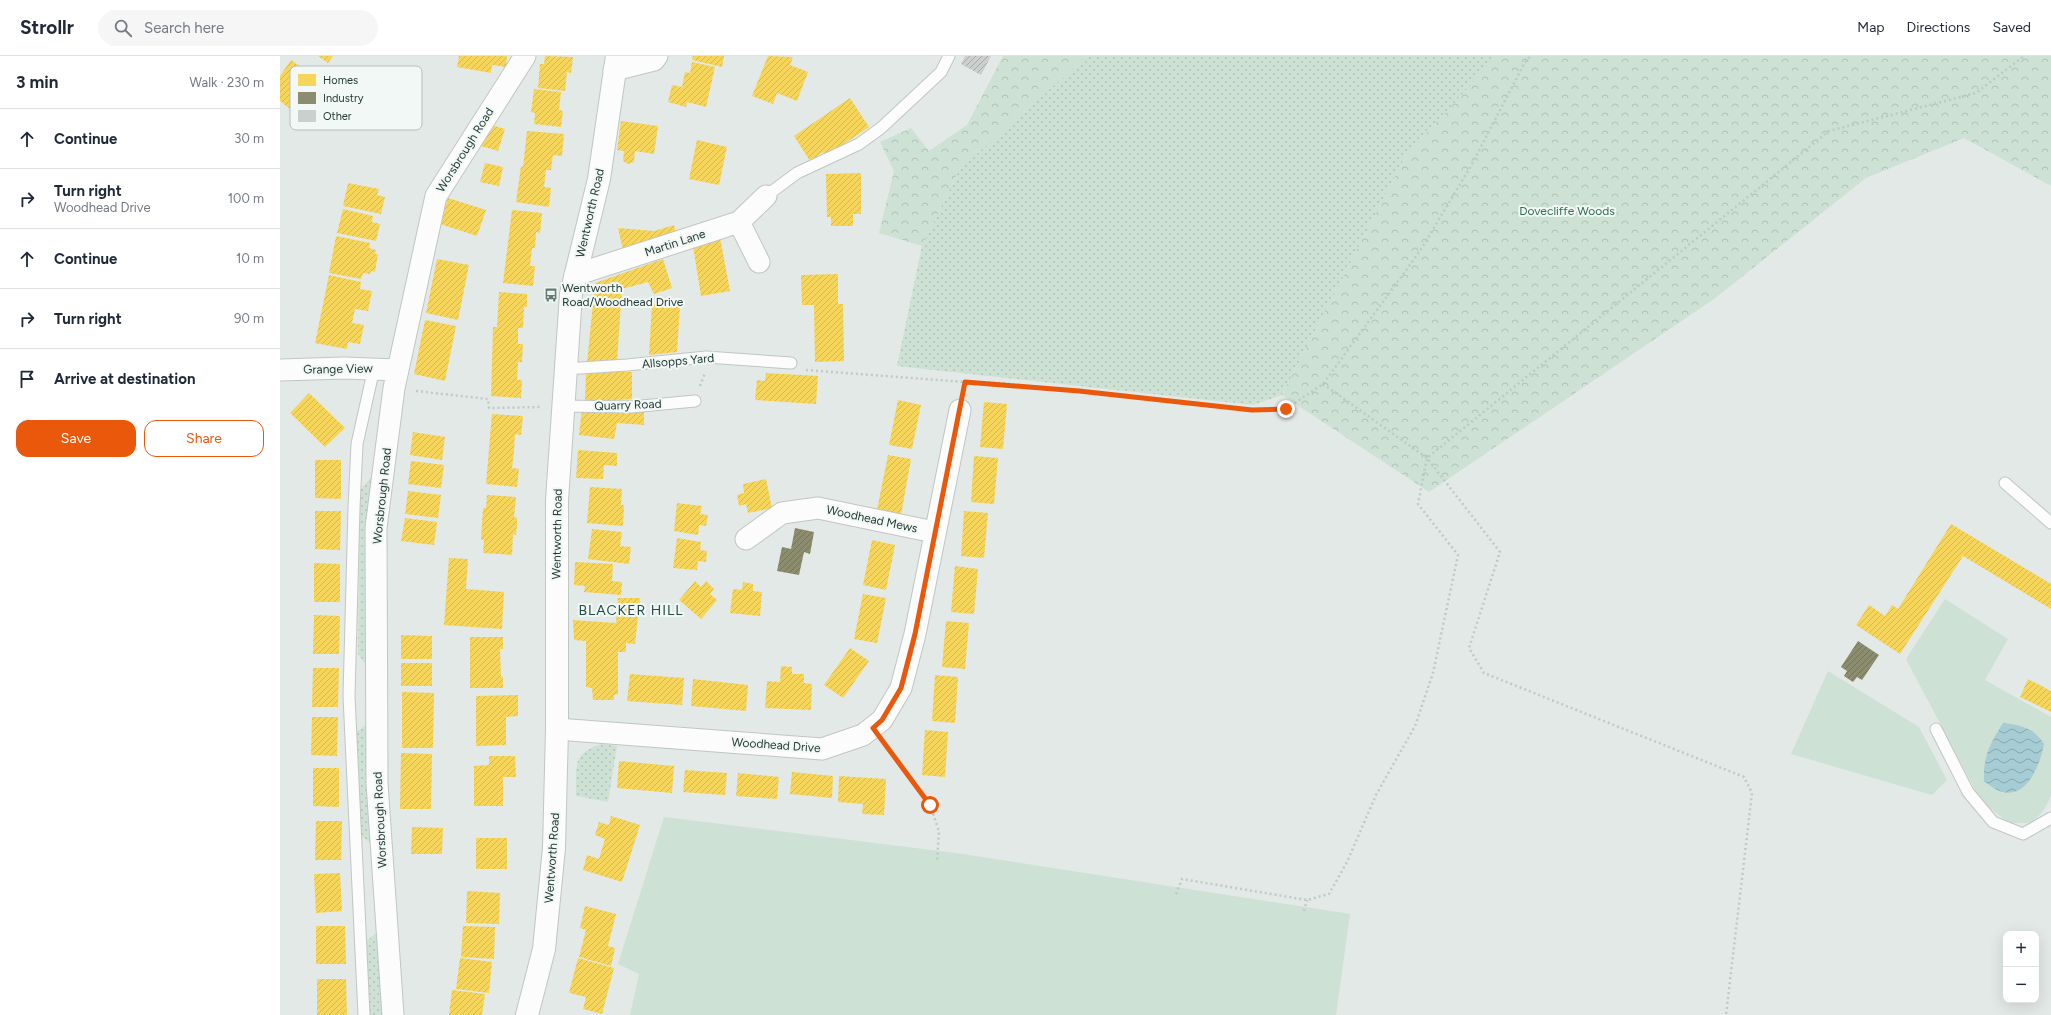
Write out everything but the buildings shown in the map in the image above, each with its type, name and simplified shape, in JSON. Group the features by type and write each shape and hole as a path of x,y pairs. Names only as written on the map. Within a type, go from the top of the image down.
{"street":[{"name":"Worsbrough Road","path":"393,1015 377,783 376,528 395,379 436,196 525,56"},
{"path":"615,63 654,60 657,56"},
{"name":"Wentworth Road","path":"527,1015 544,949 554,848 557,729 557,500 562,406 571,294 599,179 615,63"},
{"name":"Martin Lane","path":"575,275 739,222 766,196"},
{"path":"739,222 759,262"},
{"name":"Grange View","path":"280,370 374,368 395,379"},
{"name":"Woodhead Drive","path":"557,729 822,749 863,736 882,720 901,688 915,634 934,532 960,410"},
{"name":"Woodhead Mews","path":"746,539 782,513 818,508 934,532"}],"lane":[{"path":"766,196 797,173 859,144 875,132 942,72 949,56"},
{"name":"Allsopps Yard","path":"565,369 626,366 706,357 791,363"},
{"name":"Worsbrough Road","path":"364,1015 349,696 357,444 374,368"},
{"name":"Quarry Road","path":"562,406 631,407 695,401"},
{"path":"2005,483 2051,523"},
{"path":"1936,729 1968,792 1992,822 2023,834 2051,818"}],"path":[{"path":"843,372 1079,391 1252,410 1286,409 1323,384 1420,251 1471,166 1525,62 1531,56"},
{"path":"1176,894 1182,879 1307,900 1329,894 1347,862 1376,795 1415,726 1433,673 1458,555 1418,504 1427,458 1829,132 1976,93 2024,56"},
{"path":"395,379 488,399 489,408 562,406"},
{"path":"960,410 965,382"},
{"path":"1323,384 1427,458 1500,552 1469,648 1484,673 1744,776 1752,793 1726,1015"},
{"path":"873,728 930,805 939,831 937,860"},
{"path":"1304,911 1307,900"}],"green space":[{"path":"1003,56 1087,56 959,170 922,246 879,233 894,171 880,142 911,128 929,151 967,125"},
{"path":"1087,56 1498,56 1406,155 1282,395 1253,405 897,366 922,246 959,170"},
{"name":"Dovecliffe Woods","path":"1498,56 2051,56 2051,186 1964,138 1866,178 1714,299 1429,492 1282,395 1406,155"},
{"path":"373,475 372,673 358,654 360,490"},
{"path":"1945,599 2008,639 1985,680 2051,717 2051,796 2044,810 2032,823 2009,823 1981,801 1906,659"},
{"path":"1828,671 1919,727 1947,780 1932,795 1791,754"},
{"path":"372,721 374,846 359,834 355,733"},
{"path":"602,744 617,746 608,802 576,796 576,770 580,757 585,752"},
{"path":"664,817 956,853 1350,914 1336,1015 630,1015 639,974 618,964"},
{"path":"379,931 387,1015 368,1015 365,942"}],"water":[{"path":"2003,723 2026,728 2036,734 2044,744 2039,762 2030,780 2024,787 2007,793 1997,790 1984,781 1988,750"}],"place":[{"name":"Wentworth Road/Woodhead Drive","path":"551,295"}],"district":[{"name":"BLACKER HILL","path":"631,610"}],"route":[{"path":"930,805 873,728 882,720 901,688 915,634 934,532 965,382 1002,383 1050,390 1079,391 1252,410 1286,409"}]}
